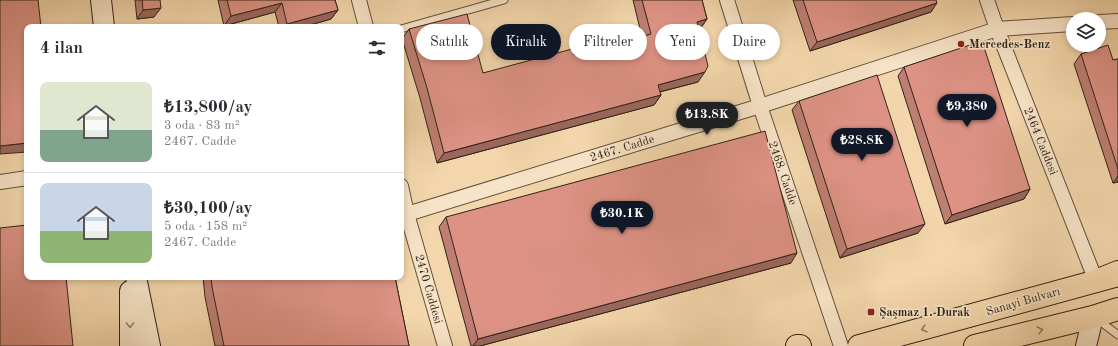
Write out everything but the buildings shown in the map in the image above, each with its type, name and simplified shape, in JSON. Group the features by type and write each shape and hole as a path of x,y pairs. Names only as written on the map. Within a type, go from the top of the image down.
{"main road":[{"path":"1096,281 1118,272"},
{"name":"Sanayi Bulvarı","path":"859,346 1118,275"},
{"path":"975,346 1093,317 1118,309"}],"street":[{"path":"101,0 104,24"},
{"path":"359,0 365,24"},
{"name":"2468. Cadde","path":"727,0 760,106 841,346"},
{"name":"2464 Caddesi","path":"987,0 996,29 1096,281"},
{"path":"1106,22 1118,21"},
{"name":"2467. Cadde","path":"407,214 760,106 996,29 1066,24"},
{"path":"0,182 24,178"},
{"name":"2470 Caddesi","path":"404,200 445,346"},
{"path":"130,280 130,346"},
{"path":"137,280 150,346"},
{"path":"1086,346 1093,317"}],"lane":[{"path":"404,27 504,0"},
{"path":"1093,317 1118,335"}],"place":[{"name":"Mercedes-Benz","path":"961,44"},
{"name":"Şaşmaz 1. Durak","path":"871,312"}]}
